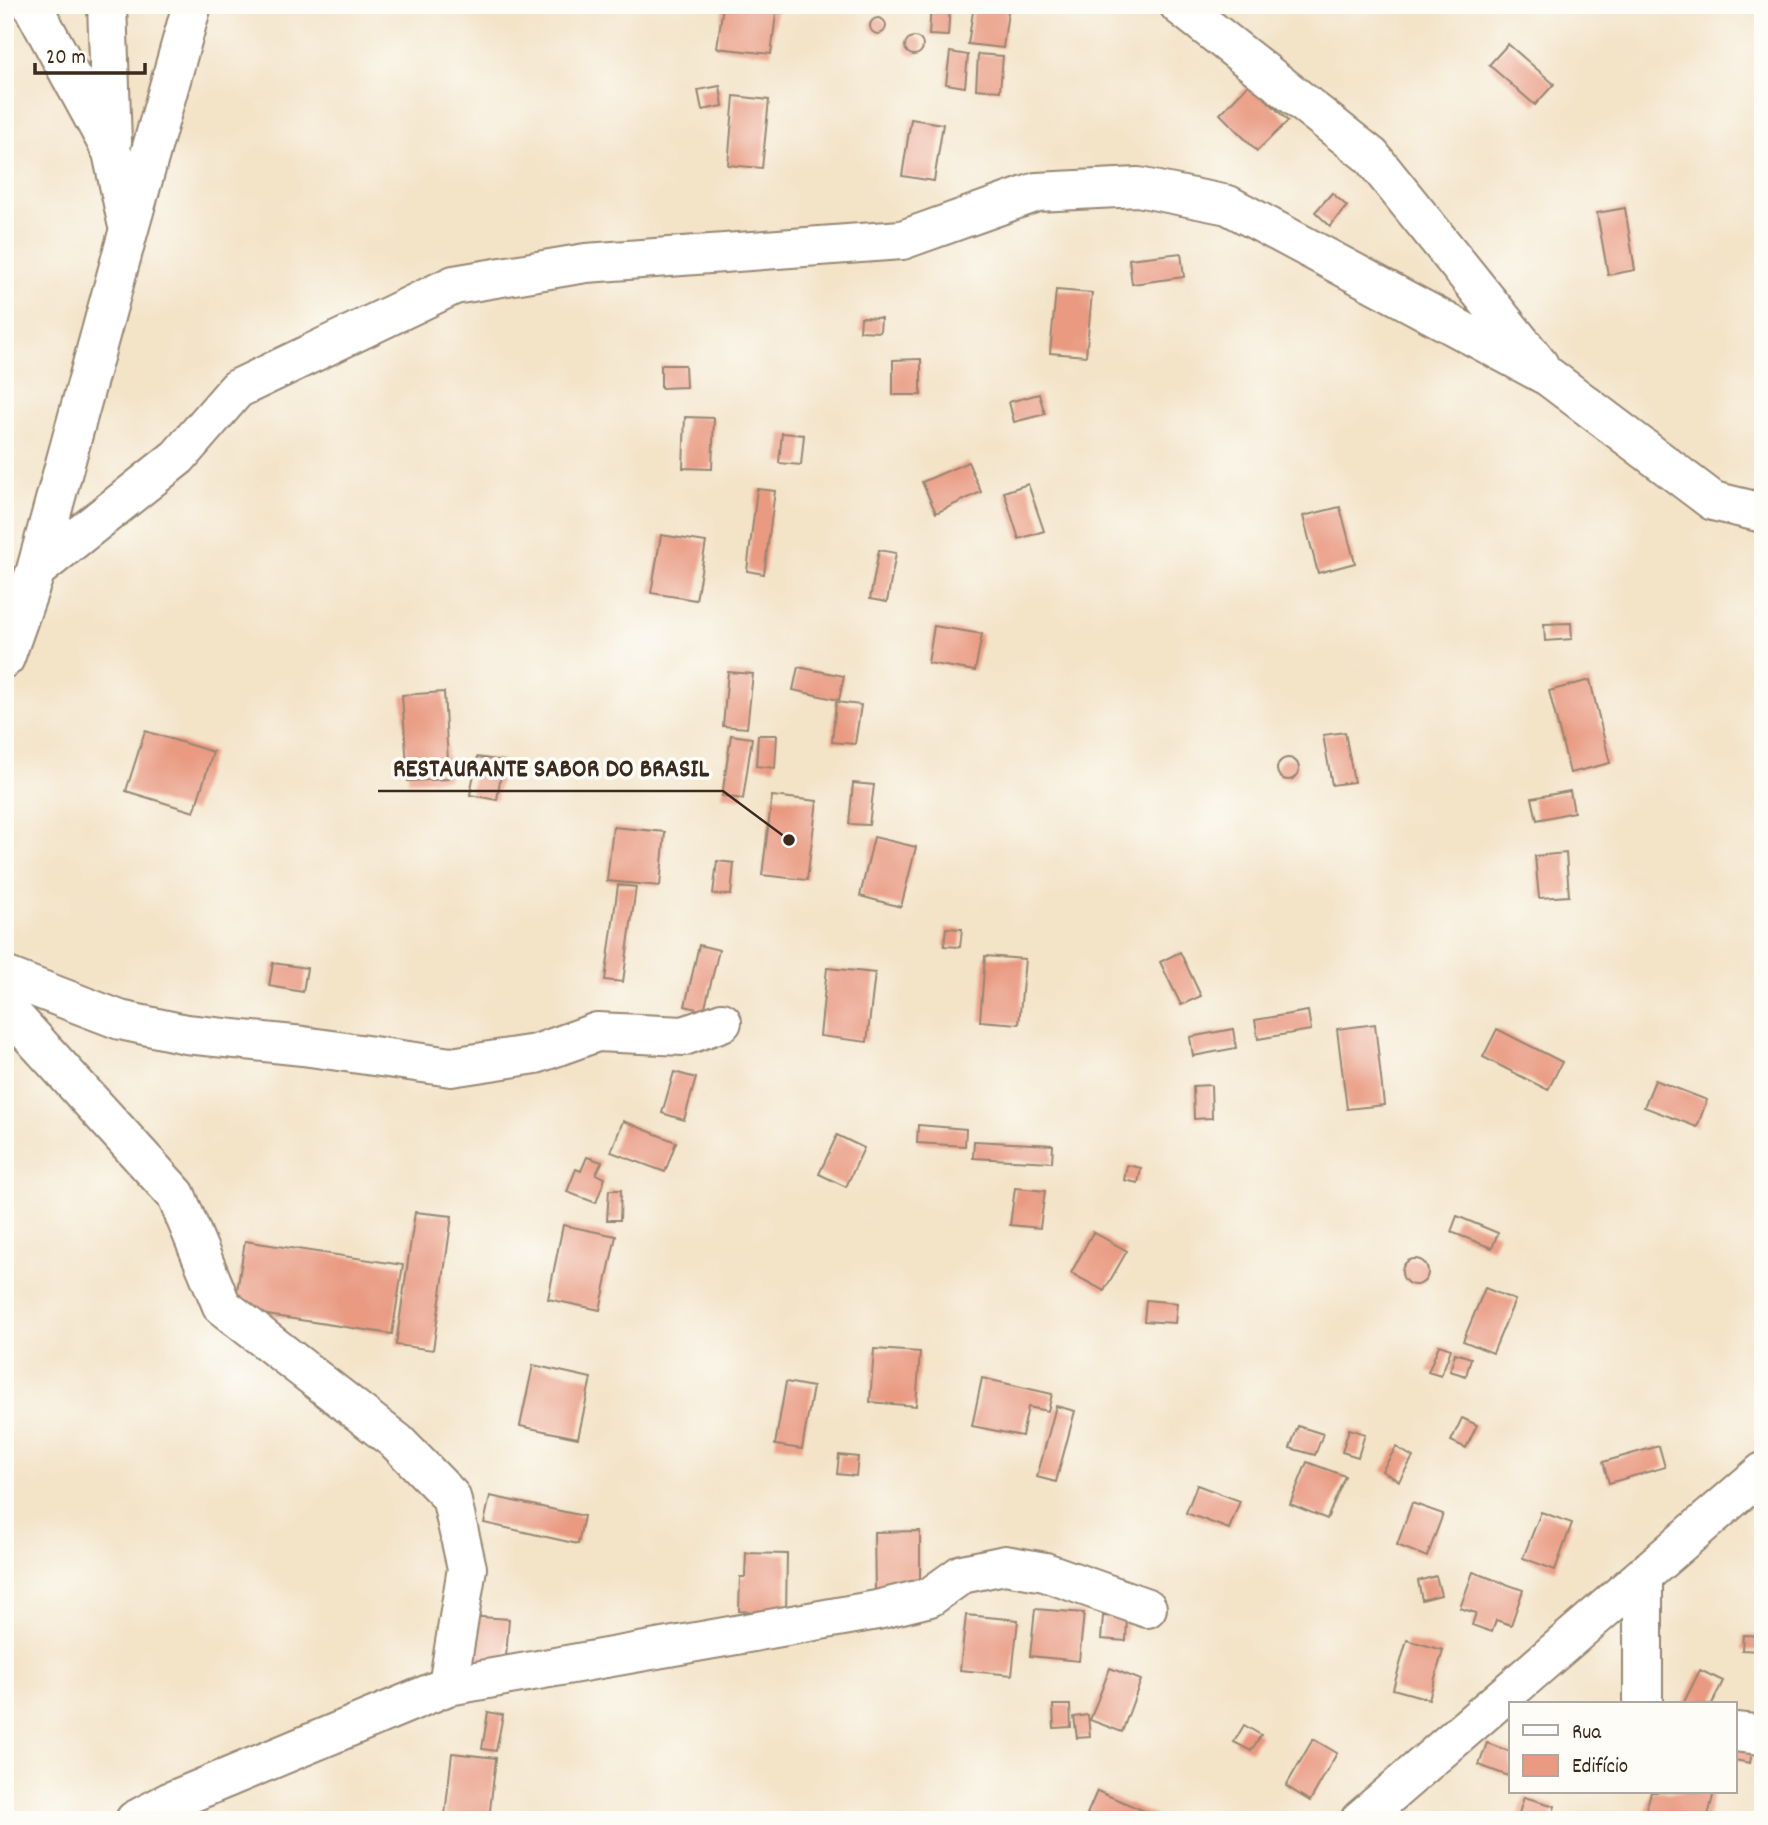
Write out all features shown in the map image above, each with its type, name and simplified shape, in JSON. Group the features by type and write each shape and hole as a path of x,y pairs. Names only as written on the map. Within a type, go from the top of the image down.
{"street":[{"path":"32,5 112,152"},
{"path":"107,5 112,152 129,229"},
{"path":"5,657 36,570 192,5"},
{"path":"1178,5 1371,156 1549,377"},
{"path":"36,570 178,457 237,389 454,285 586,263 902,240 1037,192 1138,187 1228,205 1549,377 1713,501 1763,513"},
{"path":"5,976 120,1020 186,1034 303,1045 451,1067 536,1054 597,1032 684,1036 722,1022"},
{"path":"5,1006 176,1195 222,1306 397,1442 451,1497 467,1568 448,1686"},
{"path":"1360,1820 1763,1472"},
{"path":"135,1820 169,1802 448,1686 877,1610 930,1597 962,1574 1005,1565 1045,1572 1147,1608"},
{"path":"1643,1577 1643,1702"},
{"path":"1736,1732 1763,1735"}],"building":[{"path":"723,5 777,5 771,54 717,48"},
{"path":"931,5 950,5 948,36 929,35"},
{"path":"974,5 1009,5 1003,48 968,44"},
{"path":"875,18 881,18 886,26 884,32 875,34 870,29 870,23"},
{"path":"914,37 920,40 923,46 920,52 914,55 908,52 905,46 908,40"},
{"path":"1508,44 1554,84 1535,105 1489,65"},
{"path":"950,52 968,55 965,87 946,84"},
{"path":"978,54 1003,56 1000,91 976,89"},
{"path":"1250,83 1288,121 1257,151 1220,114"},
{"path":"720,86 723,106 702,110 698,90"},
{"path":"734,96 769,100 762,168 728,165"},
{"path":"911,119 943,124 934,181 902,176"},
{"path":"1332,193 1347,206 1330,226 1315,212"},
{"path":"1625,208 1635,270 1608,275 1597,213"},
{"path":"1181,253 1184,277 1132,284 1129,259"},
{"path":"1056,290 1092,293 1086,356 1050,353"},
{"path":"861,317 881,318 880,332 860,331"},
{"path":"921,359 921,395 893,395 893,360"},
{"path":"661,365 685,365 686,387 661,388"},
{"path":"1039,394 1045,414 1014,422 1009,402"},
{"path":"685,417 714,418 712,469 683,468"},
{"path":"782,433 804,435 801,465 779,463"},
{"path":"968,462 981,492 936,513 922,482"},
{"path":"1028,484 1044,531 1019,539 1004,492"},
{"path":"757,489 775,491 764,574 747,571"},
{"path":"1340,507 1355,563 1318,573 1303,516"},
{"path":"661,535 706,542 696,600 651,593"},
{"path":"879,550 896,553 887,602 870,599"},
{"path":"1571,623 1572,639 1545,641 1544,624"},
{"path":"934,626 982,634 975,671 928,663"},
{"path":"798,667 844,676 839,700 793,690"},
{"path":"728,672 753,674 747,728 723,726"},
{"path":"1590,680 1610,763 1570,773 1549,691"},
{"path":"444,692 449,779 408,781 402,695"},
{"path":"836,702 861,705 855,744 832,742"},
{"path":"145,731 213,752 194,812 126,791"},
{"path":"1345,732 1354,782 1332,785 1323,735"},
{"path":"731,735 752,738 743,799 722,796"},
{"path":"758,735 777,735 775,768 756,766"},
{"path":"477,757 503,761 497,800 470,795"},
{"path":"1288,758 1296,761 1299,769 1296,777 1288,780 1280,777 1277,769 1280,761"},
{"path":"853,783 874,785 869,825 849,824"},
{"path":"1570,791 1574,812 1537,820 1532,798"},
{"path":"772,796 817,801 807,880 762,875"},
{"path":"613,827 665,832 660,886 607,881"},
{"path":"874,837 916,847 901,907 860,896"},
{"path":"1566,853 1569,896 1539,898 1535,856"},
{"path":"717,861 734,863 731,895 713,894"},
{"path":"618,885 636,887 623,982 605,980"},
{"path":"946,928 962,929 960,947 944,946"},
{"path":"699,945 719,950 704,1011 685,1006"},
{"path":"1180,952 1201,996 1181,1005 1160,962"},
{"path":"985,956 1025,959 1019,1024 980,1021"},
{"path":"273,963 307,968 303,992 269,986"},
{"path":"827,968 875,973 867,1042 820,1036"},
{"path":"1308,1011 1311,1030 1258,1039 1255,1020"},
{"path":"1375,1024 1384,1105 1347,1109 1337,1029"},
{"path":"1233,1029 1236,1048 1193,1056 1190,1037"},
{"path":"1497,1029 1562,1062 1548,1090 1483,1057"},
{"path":"674,1072 696,1078 684,1120 662,1113"},
{"path":"1655,1080 1707,1100 1697,1127 1644,1107"},
{"path":"1211,1085 1212,1118 1194,1119 1193,1086"},
{"path":"623,1121 676,1142 665,1172 611,1152"},
{"path":"918,1125 966,1129 965,1146 917,1143"},
{"path":"837,1135 864,1148 846,1187 819,1174"},
{"path":"974,1141 1053,1145 1052,1162 973,1158"},
{"path":"587,1157 602,1162 596,1174 605,1178 596,1203 567,1192 576,1169 581,1171"},
{"path":"1127,1165 1141,1168 1138,1183 1124,1180"},
{"path":"1015,1188 1045,1191 1040,1228 1010,1225"},
{"path":"609,1190 621,1190 620,1220 607,1220"},
{"path":"415,1212 452,1216 433,1350 396,1345"},
{"path":"1457,1216 1498,1233 1492,1248 1451,1232"},
{"path":"563,1225 616,1236 600,1310 548,1299"},
{"path":"1093,1232 1127,1251 1104,1291 1071,1273"},
{"path":"245,1241 403,1265 392,1334 234,1310"},
{"path":"1415,1259 1424,1263 1428,1272 1424,1281 1415,1285 1406,1281 1402,1272 1406,1263"},
{"path":"1485,1288 1515,1300 1493,1353 1463,1341"},
{"path":"1146,1300 1177,1303 1175,1323 1144,1321"},
{"path":"1439,1345 1451,1349 1441,1376 1428,1372"},
{"path":"874,1349 920,1352 916,1406 870,1402"},
{"path":"1455,1353 1471,1358 1466,1376 1450,1371"},
{"path":"533,1365 591,1378 578,1438 520,1426"},
{"path":"982,1378 1052,1394 1048,1411 1028,1407 1022,1436 972,1426"},
{"path":"786,1382 813,1387 802,1449 775,1445"},
{"path":"1056,1406 1075,1411 1056,1482 1037,1477"},
{"path":"1462,1418 1477,1425 1466,1448 1451,1441"},
{"path":"1298,1426 1323,1434 1315,1455 1290,1448"},
{"path":"1349,1429 1365,1434 1358,1457 1342,1452"},
{"path":"1659,1446 1665,1467 1609,1483 1603,1462"},
{"path":"1396,1447 1413,1457 1399,1481 1382,1471"},
{"path":"839,1455 858,1457 856,1476 837,1474"},
{"path":"1307,1462 1345,1476 1327,1519 1290,1504"},
{"path":"1197,1485 1240,1501 1229,1529 1186,1513"},
{"path":"490,1496 584,1516 578,1544 484,1523"},
{"path":"1412,1503 1443,1514 1427,1557 1397,1545"},
{"path":"1541,1512 1572,1523 1555,1570 1523,1558"},
{"path":"920,1531 920,1590 875,1591 874,1532"},
{"path":"746,1553 787,1554 786,1613 739,1611 740,1577 745,1577"},
{"path":"1473,1572 1523,1590 1511,1625 1496,1620 1492,1632 1472,1625 1476,1613 1460,1608"},
{"path":"1436,1576 1441,1595 1422,1600 1418,1581"},
{"path":"1035,1609 1084,1613 1079,1661 1030,1656"},
{"path":"966,1615 1018,1620 1012,1675 960,1670"},
{"path":"467,1616 509,1619 505,1670 463,1667"},
{"path":"1103,1616 1127,1618 1126,1641 1101,1639"},
{"path":"1743,1635 1762,1636 1761,1651 1742,1650"},
{"path":"1407,1640 1443,1650 1429,1699 1393,1689"},
{"path":"1110,1668 1141,1680 1122,1732 1090,1720"},
{"path":"1700,1670 1723,1681 1713,1702 1684,1702"},
{"path":"1053,1705 1070,1705 1071,1727 1054,1728"},
{"path":"488,1712 503,1715 496,1751 482,1749"},
{"path":"1088,1715 1090,1737 1077,1738 1074,1717"},
{"path":"1244,1725 1261,1735 1251,1751 1234,1742"},
{"path":"1313,1739 1337,1753 1310,1801 1286,1786"},
{"path":"1736,1740 1754,1743 1750,1763 1736,1760"},
{"path":"1487,1743 1509,1751 1509,1776 1479,1765"},
{"path":"452,1753 496,1758 489,1819 445,1815"},
{"path":"1097,1791 1159,1817 1158,1820 1101,1820 1087,1814"},
{"path":"1650,1794 1714,1794 1707,1820 1680,1820 1646,1810"},
{"path":"1524,1797 1555,1806 1551,1820 1517,1820"}],"place":[{"name":"RESTAURANTE SABOR DO BRASIL","path":"789,840"}]}
